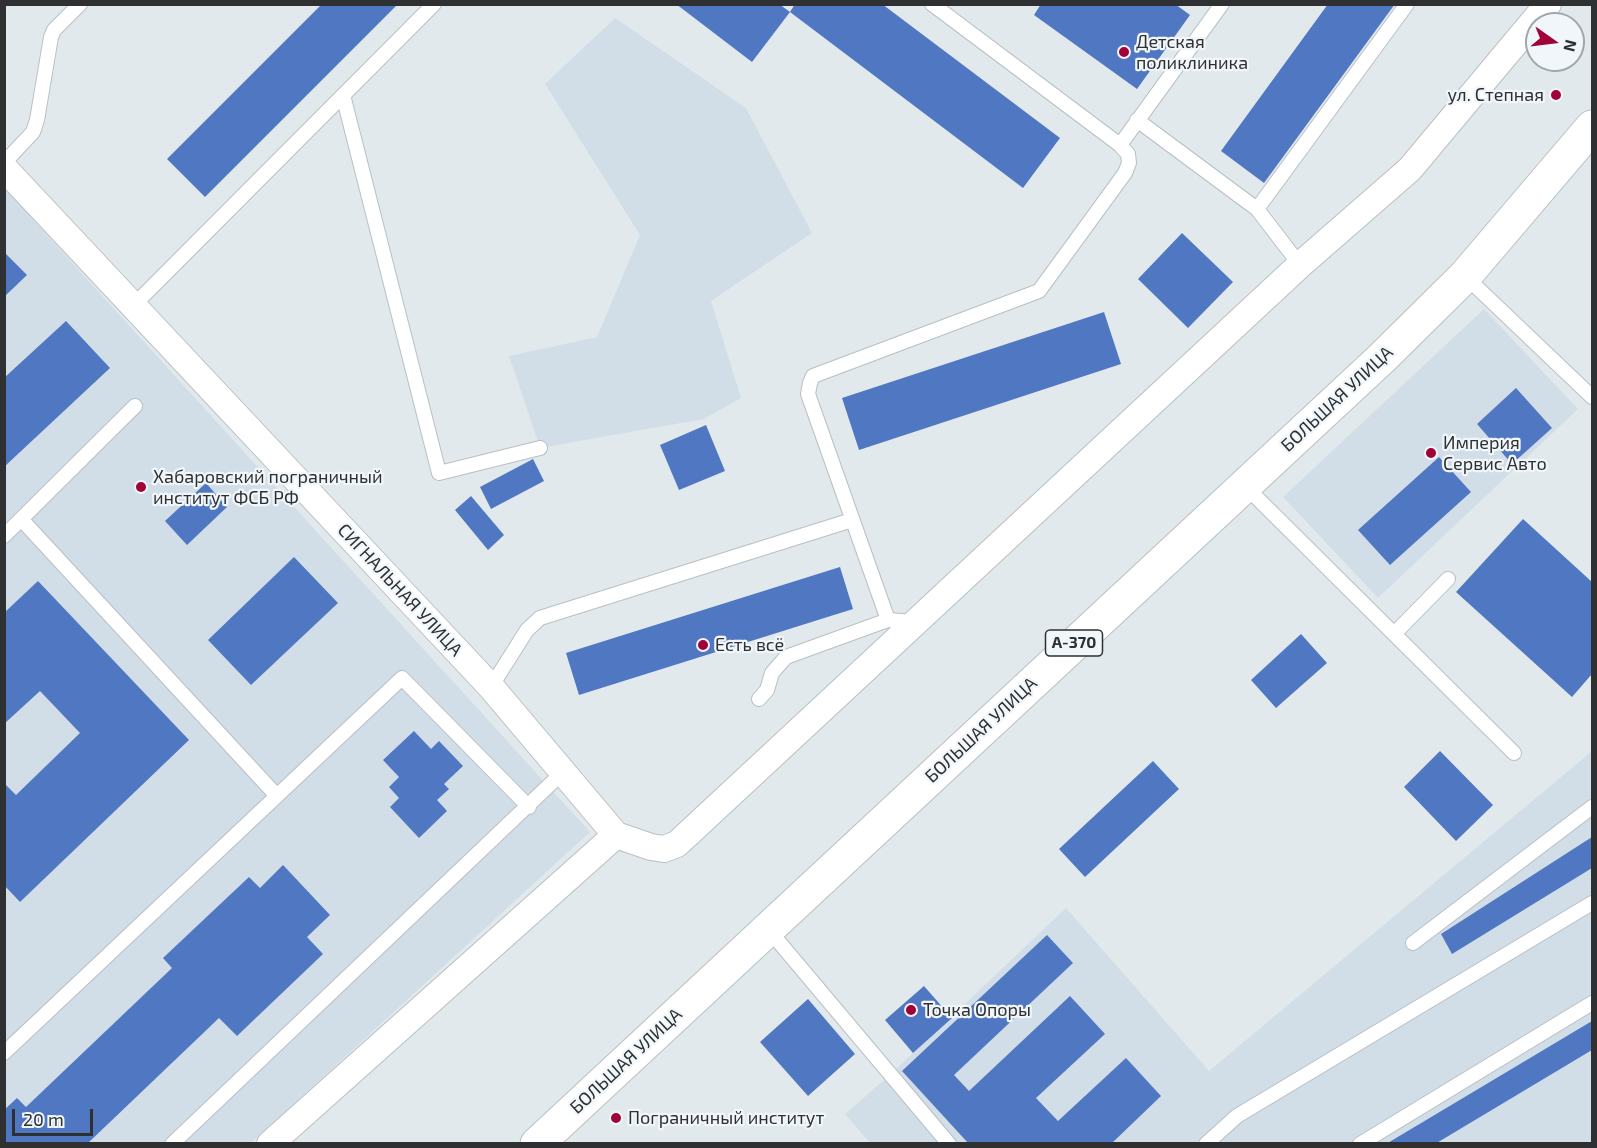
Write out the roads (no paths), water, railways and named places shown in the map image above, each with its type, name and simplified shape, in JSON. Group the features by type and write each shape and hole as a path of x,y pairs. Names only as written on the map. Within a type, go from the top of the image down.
{"highway":[{"name":"БОЛЬШАЯ УЛИЦА","path":"537,1143 1382,358 1465,276 1593,127"}],"street":[{"path":"270,1143 616,835 664,849 677,844 1300,265 1410,169 1548,4"},
{"name":"СИГНАЛЬНАЯ УЛИЦА","path":"4,168 491,687 616,835"}],"lane":[{"path":"4,163 33,132 51,37 54,30 80,4"},
{"path":"133,306 434,4"},
{"path":"888,620 808,394 813,376 1039,291 1125,172 1129,163 1128,154 1120,145 932,4"},
{"path":"1120,145 1222,4"},
{"path":"1257,210 1407,4"},
{"path":"343,95 439,473 540,448"},
{"path":"1137,120 1257,210 1300,265"},
{"path":"1465,276 1593,397"},
{"path":"4,536 135,406"},
{"path":"1244,485 1514,753"},
{"path":"22,520 277,796"},
{"path":"491,687 527,630 540,618 852,520"},
{"path":"1395,633 1448,579"},
{"path":"759,699 766,690 772,673 786,657 888,620 914,622"},
{"path":"4,1053 402,678 529,807"},
{"path":"172,1143 529,807 562,773"},
{"path":"1413,943 1593,807"},
{"path":"1206,1143 1237,1116 1593,903"},
{"path":"768,929 949,1143"},
{"path":"1360,1143 1593,1003"}],"place":[{"name":"Детская поликлиника","path":"1124,52"},
{"name":"ул. Степная","path":"1556,95"},
{"name":"Империя Сервис Авто","path":"1431,453"},
{"name":"Хабаровский пограничный институт ФСБ РФ","path":"141,487"},
{"name":"Есть всё","path":"703,645"},
{"name":"Точка Опоры","path":"911,1010"},
{"name":"Пограничный институт","path":"616,1118"}]}
